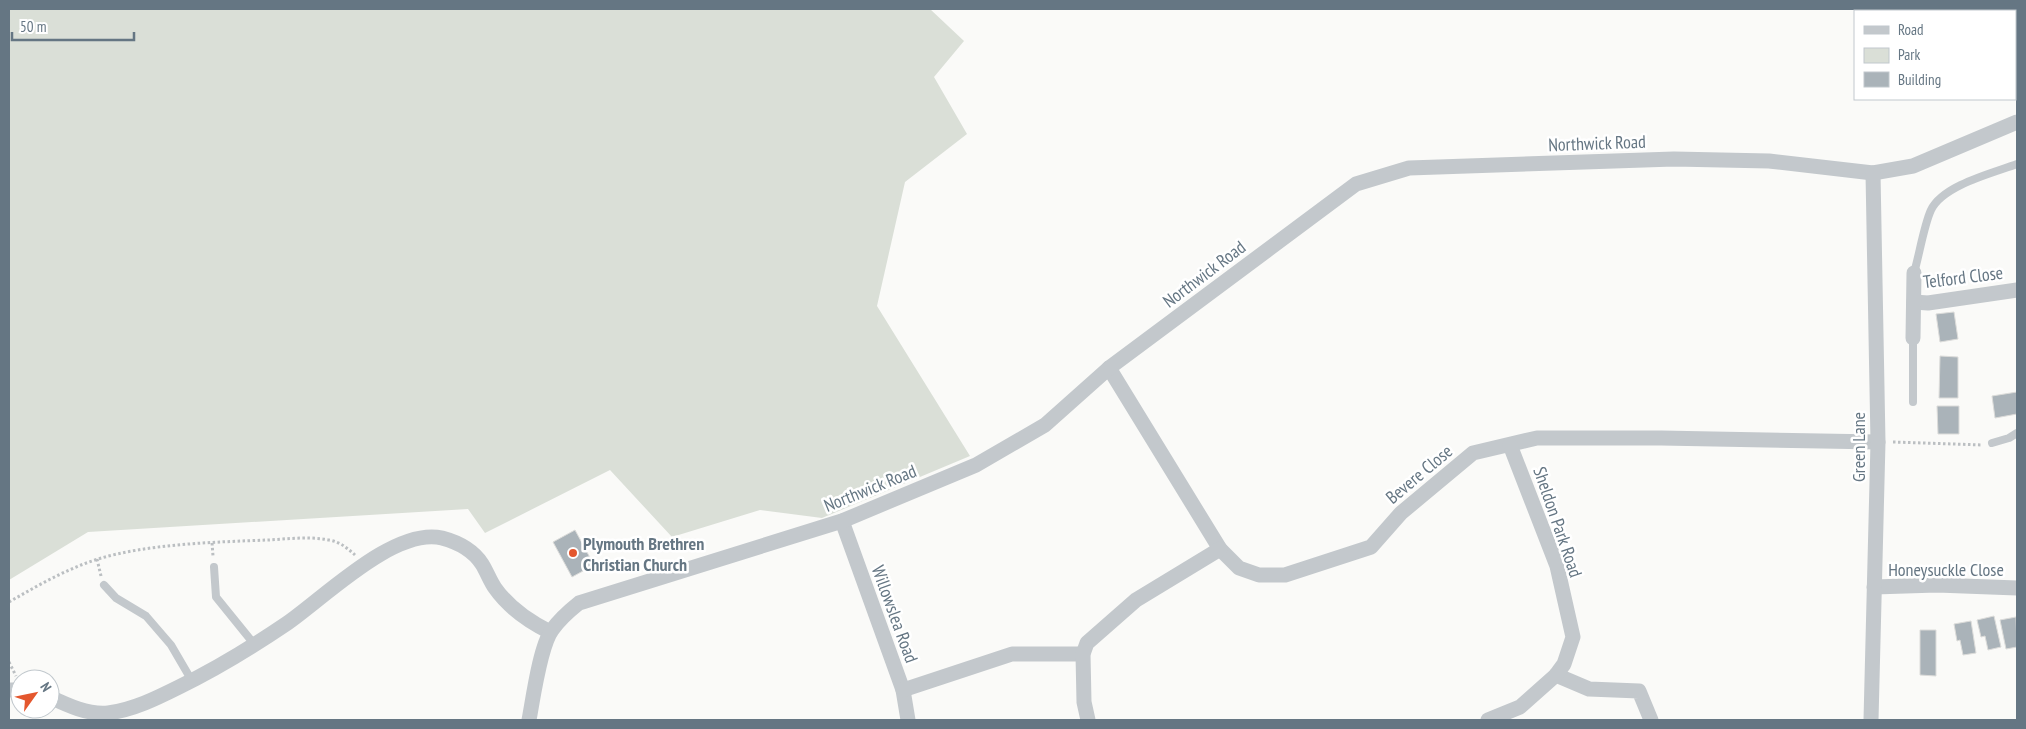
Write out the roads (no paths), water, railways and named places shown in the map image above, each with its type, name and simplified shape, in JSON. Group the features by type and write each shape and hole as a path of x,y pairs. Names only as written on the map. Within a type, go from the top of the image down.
{"street":[{"name":"Northwick Road","path":"529,720 541,662 550,632 567,613 586,601 842,521 976,465 1045,425 1109,368 1356,184 1409,168 1674,159 1768,161 1873,173 1913,166 2017,122"},
{"name":"Green Lane","path":"1871,720 1878,442 1873,173"},
{"name":"Telford Close","path":"1913,338 1914,273"},
{"name":"Telford Close","path":"1914,302 1928,302 2017,290"},
{"name":"Bevere Close","path":"1109,368 1220,549 1239,568 1259,576 1285,575 1371,547 1400,513 1473,453 1537,438 1878,442"},
{"name":"Sheldon Park Road","path":"1488,720 1520,707 1556,675 1564,664 1573,637 1557,566 1510,445"},
{"name":"Willowslea Road","path":"842,521 903,690 908,720"},
{"path":"60,701 88,711 107,713 146,704 218,668 286,624 366,564 392,548 417,539 440,538 461,544 482,563 494,587 512,608 528,620 550,632"},
{"path":"1088,720 1084,702 1083,654 1086,643 1136,600 1220,549"},
{"name":"Honeysuckle Close","path":"1874,587 1937,584 2017,588"},
{"path":"903,690 1012,654 1083,654"},
{"path":"1556,675 1590,689 1639,691 1651,720"}],"lane":[{"path":"1914,273 1931,210 1942,196 1962,185 2017,164"},
{"path":"1913,338 1913,402"},
{"path":"1992,442 2009,438 2017,433"},
{"path":"214,566 216,597 254,644"},
{"path":"104,585 116,598 146,616 171,645 192,680"}],"place":[{"name":"Plymouth Brethren Christian Church","path":"573,553"}]}
